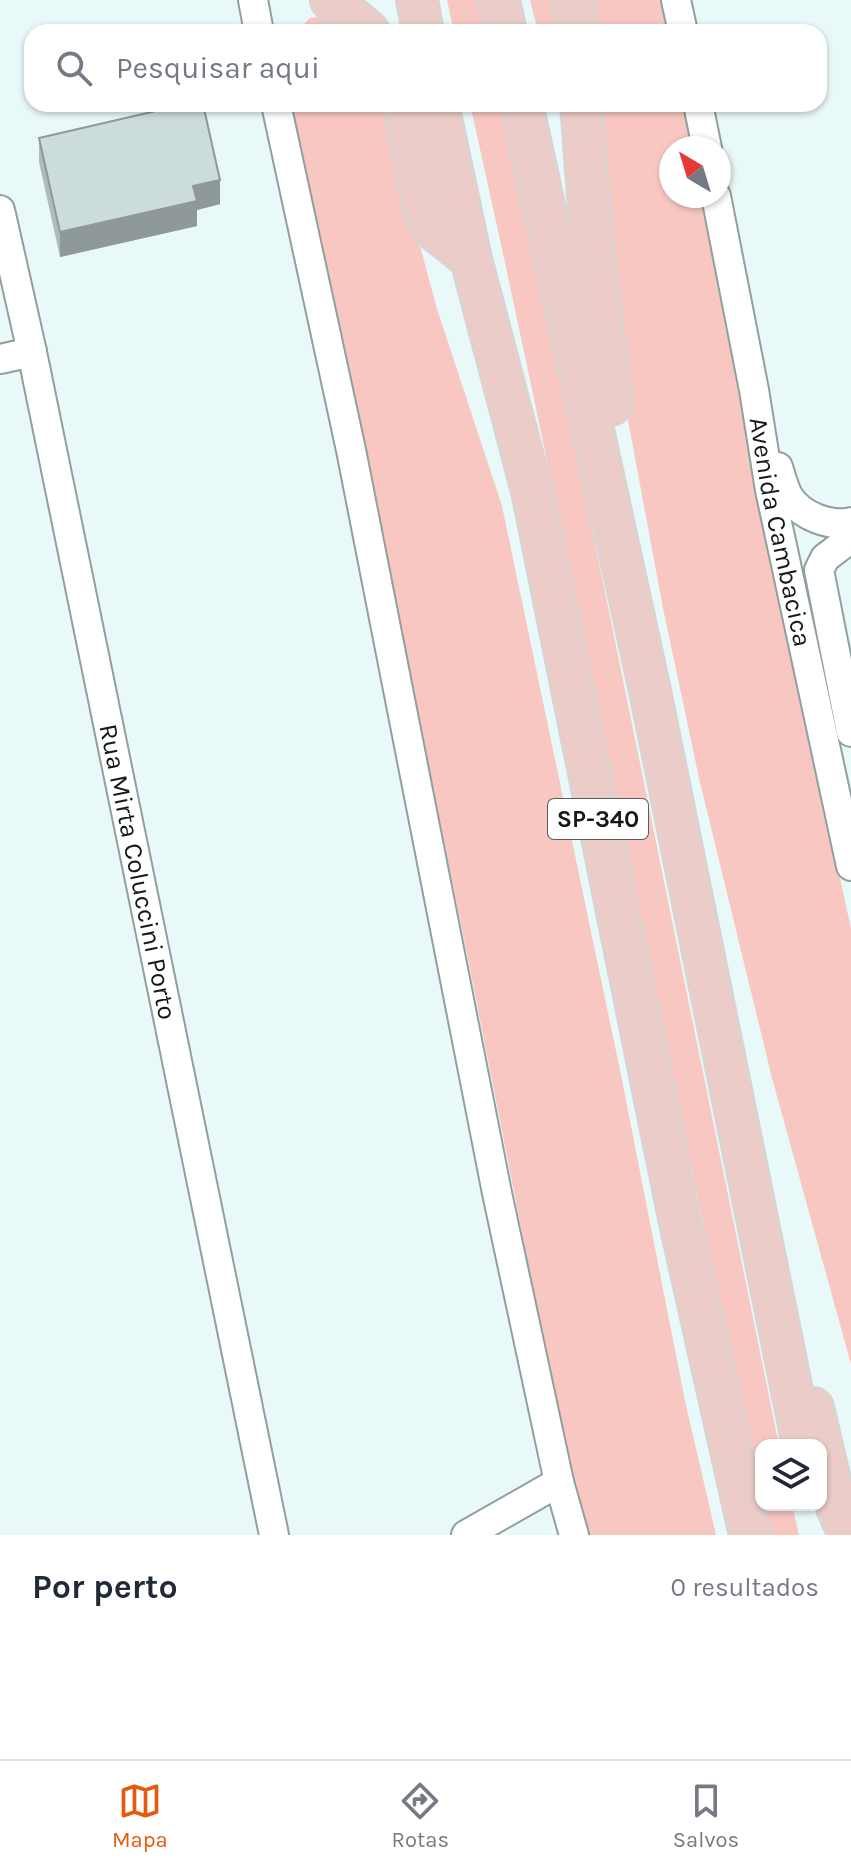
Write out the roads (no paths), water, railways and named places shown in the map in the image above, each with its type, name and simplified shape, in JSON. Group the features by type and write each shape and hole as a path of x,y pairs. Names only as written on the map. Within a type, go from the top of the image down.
{"highway":[{"path":"331,0 360,24"},
{"path":"417,0 422,24"},
{"path":"499,0 504,24"},
{"path":"574,0 576,24"},
{"path":"406,112 424,210 436,231 471,259"},
{"name":"SP-340","path":"440,112 471,259 532,491 680,1223 750,1535"},
{"name":"SP-340","path":"524,112 650,691 802,1439"},
{"path":"582,112 602,329 650,691"},
{"path":"722,1044 836,1505 849,1535"},
{"path":"817,1511 822,1535"}],"street":[{"path":"253,0 258,24"},
{"path":"676,0 681,24"},
{"path":"278,112 351,450 494,1177 559,1482 574,1535"},
{"path":"700,112 705,136"},
{"name":"Avenida Cambacica","path":"718,208 770,490 851,866"},
{"name":"Rua Mirta Coluccini Porto","path":"0,210 8,293 32,352 274,1535"},
{"path":"0,359 32,352"},
{"path":"754,390 789,498 803,512 823,521 851,522"},
{"name":"Avenida Cambacica","path":"851,538 825,558 819,570 846,677 851,732"},
{"path":"814,694 846,677"},
{"path":"466,1535 559,1482"}]}
